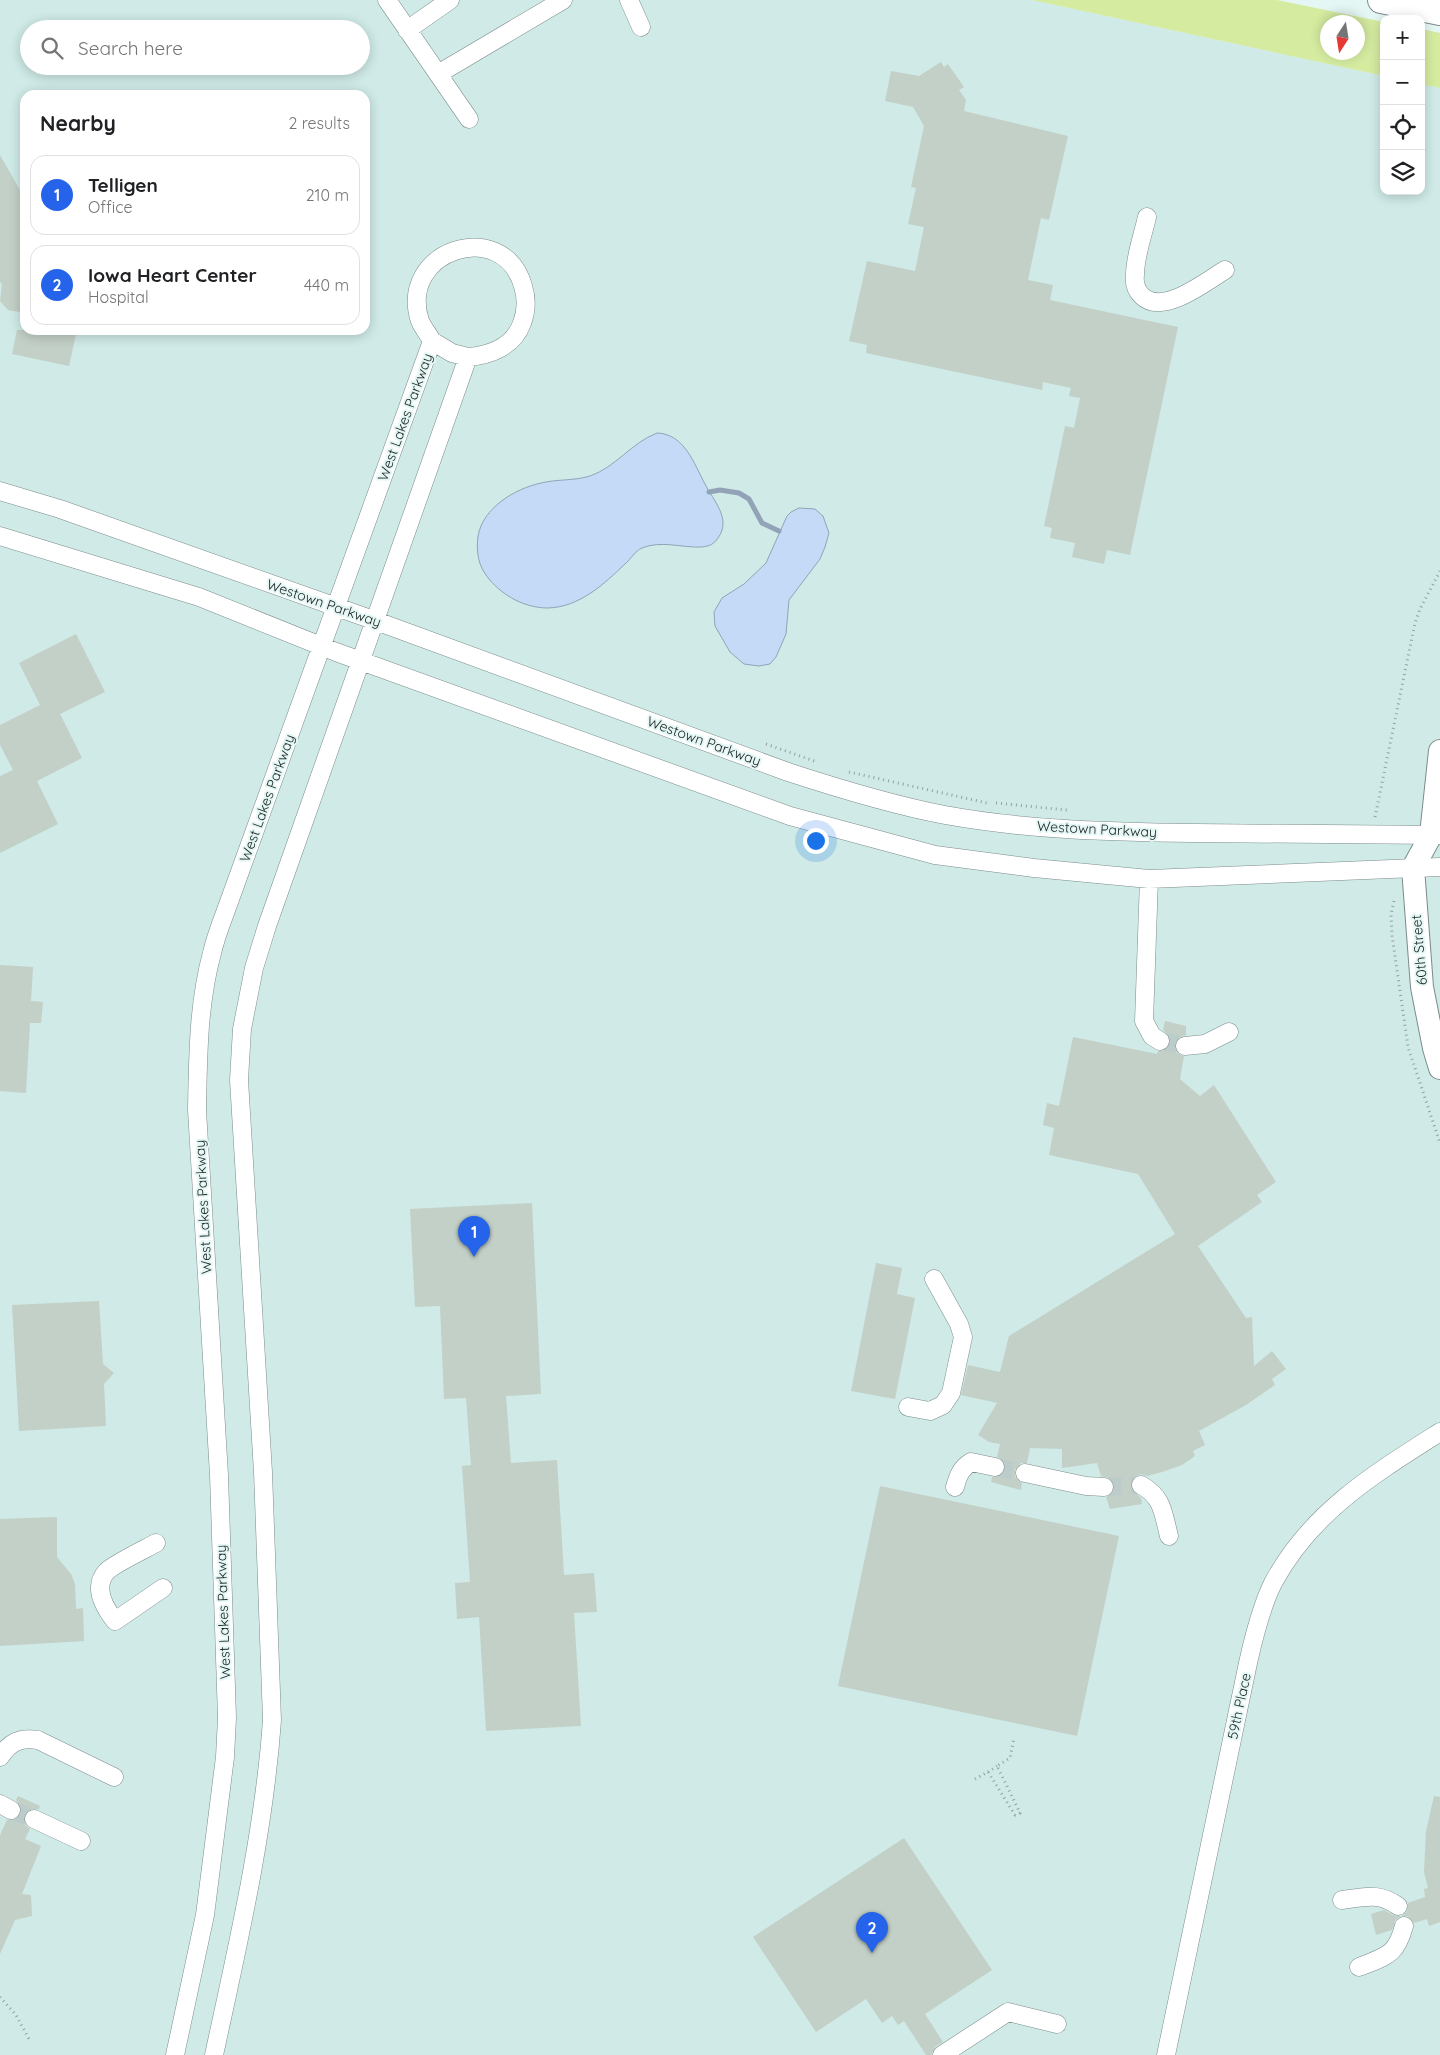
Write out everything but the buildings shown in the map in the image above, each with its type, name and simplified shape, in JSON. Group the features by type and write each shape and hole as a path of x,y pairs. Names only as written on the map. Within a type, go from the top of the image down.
{"highway":[{"path":"1381,0 1440,12"}],"main road":[{"path":"1413,868 1437,840 1440,751"},
{"name":"60th Street","path":"1413,868 1422,987 1434,1048 1440,1068"}],"street":[{"path":"387,0 469,119"},
{"path":"407,30 450,0"},
{"path":"438,74 564,0"},
{"path":"630,0 641,27"},
{"path":"1147,217 1135,273 1135,284 1145,299 1160,303 1174,300 1225,270"},
{"name":"West Lakes Parkway","path":"175,2055 205,1915 225,1757 227,1718 219,1475 197,1110 198,1055 203,1006 212,954 225,913 432,341 421,323 416,303 421,280 440,257 462,248 474,247 498,254 511,264 520,275 527,299 525,314 520,328 512,340 499,350 483,356 468,357"},
{"path":"214,2055 248,1895 269,1760 272,1720 263,1472 239,1080 242,1029 254,968 262,943 468,357 452,353 432,341"},
{"name":"Westown Parkway","path":"0,491 60,509 376,620 788,772 853,793 945,815 1018,825 1084,831 1437,840"},
{"path":"0,536 199,597 322,646 790,816 935,855 1034,868 1149,879 1440,867"},
{"path":"1149,879 1144,1021 1152,1036 1160,1041"},
{"path":"1185,1046 1205,1044 1229,1032"},
{"path":"908,1407 930,1411 943,1406 951,1393 963,1337 959,1324 934,1280"},
{"name":"59th Place","path":"1166,2055 1251,1649 1273,1584 1291,1554 1308,1532 1341,1499 1373,1475 1440,1432"},
{"path":"955,1487 964,1466 971,1462 995,1467"},
{"path":"1024,1473 1086,1486 1104,1487"},
{"path":"1141,1485 1152,1491 1159,1499 1169,1536"},
{"path":"156,1543 108,1571 102,1582 100,1597 106,1610 115,1621 163,1588"},
{"path":"0,1757 6,1747 14,1741 29,1738 38,1740 114,1777"},
{"path":"34,1819 80,1840"},
{"path":"1342,1900 1372,1896 1387,1898 1398,1906"},
{"path":"1359,1967 1394,1951 1400,1941 1404,1926"},
{"path":"942,2055 1008,2012 1057,2024"}],"path":[{"path":"1365,817 1375,817 1415,622 1440,571"},
{"path":"757,740 822,763"},
{"path":"840,770 988,803 1076,811"},
{"path":"976,1779 1010,1758 1014,1738"},
{"path":"988,1772 1015,1815 1020,1813 996,1766"},
{"path":"0,1997 16,2015 29,2039"}],"shaded area":[{"path":"0,0 1032,0 1380,75 1380,195 1425,195 1425,85 1440,88 1440,2055 0,2055"}],"green space":[{"path":"1032,0 1277,0 1350,15 1320,15 1320,60 1365,60 1365,18 1380,21 1380,75"},
{"path":"1425,30 1440,33 1440,88 1425,85"}],"water":[{"path":"657,433 667,435 682,444 720,510 723,524 722,531 715,542 702,547 664,544 642,548 591,593 571,604 560,607 531,606 515,600 501,591 489,579 482,569 479,559 477,548 478,536 486,517 501,501 531,486 590,476 608,467 639,443"},
{"path":"799,508 815,509 823,516 829,533 825,547 820,559 789,600 786,634 776,657 770,664 759,666 744,664 730,652 715,626 714,612 722,598 744,584 766,563 787,516"}],"waterway":[{"path":"709,492 720,490 739,493 749,499 762,523 779,531"}],"tunnel":[{"path":"1160,1041 1185,1046"},
{"path":"995,1467 1025,1473"},
{"path":"1104,1487 1141,1485"},
{"path":"11,1810 34,1819"}],"place":[{"name":"Telligen","path":"474,1257"},
{"name":"Iowa Heart Center","path":"872,1953"}]}
